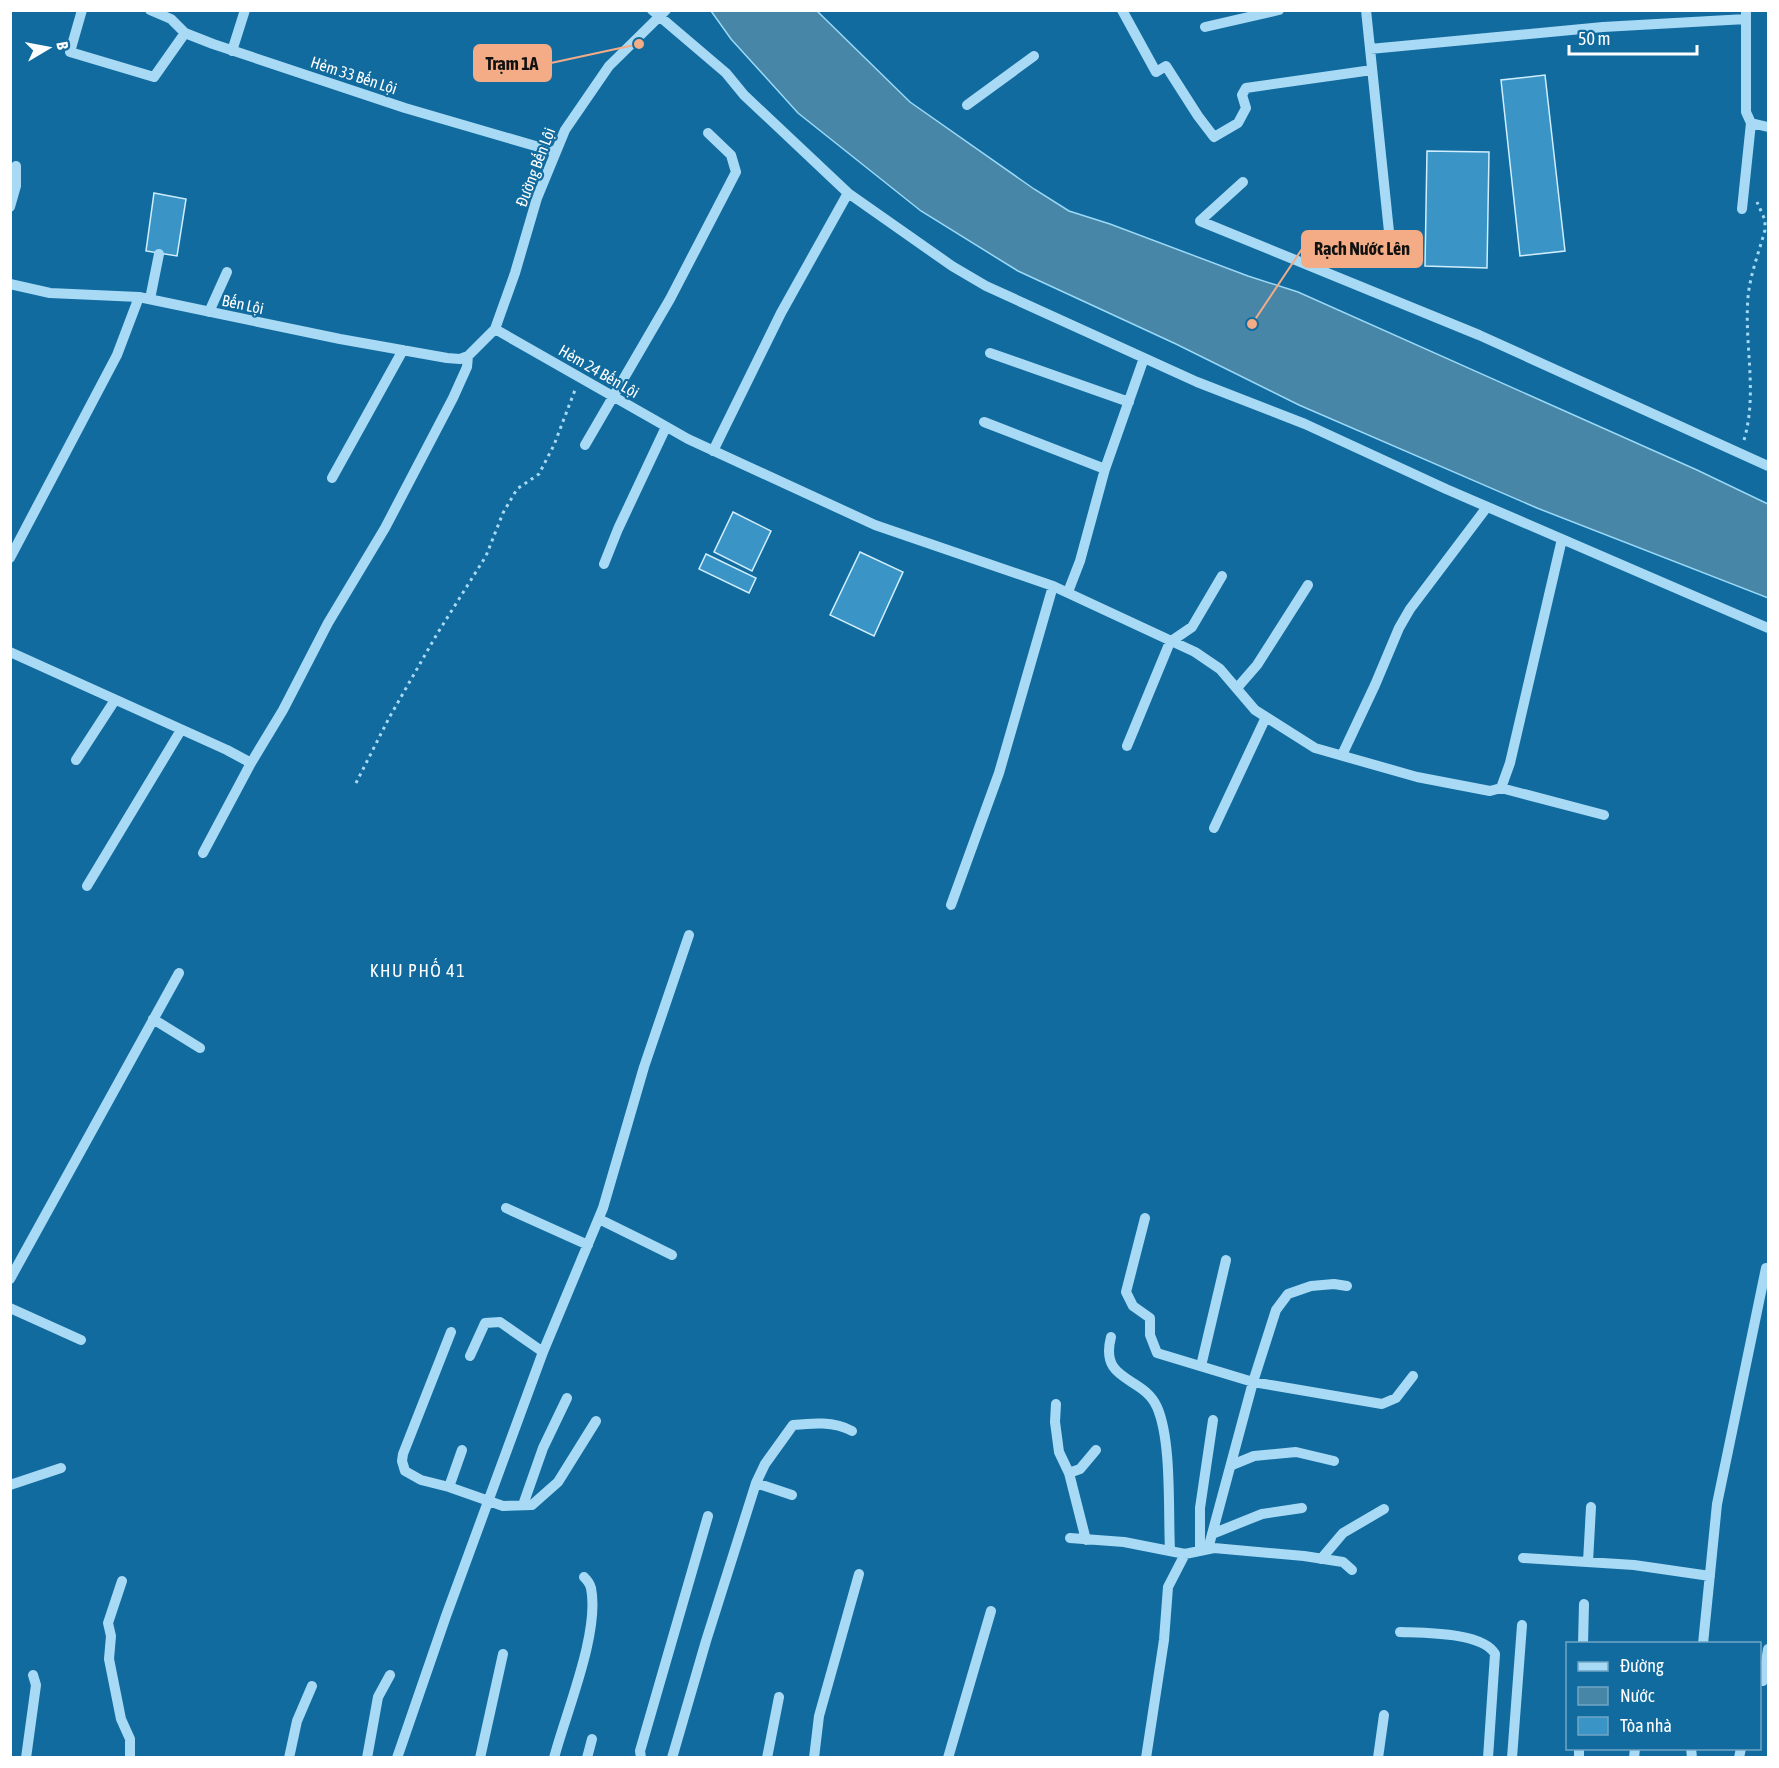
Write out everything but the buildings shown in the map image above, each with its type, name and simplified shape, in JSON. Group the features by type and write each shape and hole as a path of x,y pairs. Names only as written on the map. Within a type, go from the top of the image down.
{"street":[{"path":"82,10 70,52 154,77 185,33"},
{"name":"Hẻm 33 Bến Lội","path":"150,10 171,19 185,33 232,51 405,108 556,152"},
{"path":"232,51 245,10"},
{"path":"1122,10 1156,72 1166,66 1214,137 1238,123 1246,108 1242,94 1246,88 1372,70"},
{"path":"1205,27 1279,10"},
{"path":"1366,10 1391,251"},
{"path":"659,13 726,73 744,95 848,193 952,266 986,286 1197,382 1305,424 1486,507 1768,628"},
{"name":"Đường Bến Lội","path":"468,356 495,329 515,273 537,198 565,130 609,66 659,13"},
{"path":"1370,49 1746,15 1745,100 1746,112 1751,123 1742,209"},
{"path":"967,105 1034,56"},
{"path":"1751,123 1768,127"},
{"path":"585,445 670,299 736,172 731,154 708,133"},
{"path":"10,207 16,186 16,166"},
{"path":"1243,182 1200,221 1479,335 1768,466"},
{"path":"713,451 782,313 848,193"},
{"path":"10,558 145,298 159,254"},
{"path":"209,312 227,272"},
{"name":"Bến Lội","path":"10,284 50,293 145,298 340,339 447,358 460,359 468,356"},
{"name":"Hẻm 24 Bến Lội","path":"495,329 688,440 875,525 1068,592 1195,652 1220,669 1255,710 1316,748 1417,777 1490,791 1501,788 1604,815"},
{"path":"332,478 403,350"},
{"path":"990,353 1129,402"},
{"path":"203,853 251,763 283,710 328,623 385,528 453,398 467,367 468,356"},
{"path":"1068,592 1080,561 1105,470 1144,358"},
{"path":"984,422 1105,470"},
{"path":"604,564 666,427"},
{"path":"1341,755 1375,685 1399,628 1410,609 1486,507"},
{"path":"1501,788 1510,763 1562,539"},
{"path":"1127,746 1170,642 1192,627 1222,576"},
{"path":"1237,688 1257,665 1308,585"},
{"path":"951,905 999,773 1053,586"},
{"path":"10,652 251,763"},
{"path":"76,760 116,700"},
{"path":"1214,828 1266,717"},
{"path":"87,886 181,729"},
{"path":"397,1758 543,1352 599,1219 644,1067 689,935"},
{"path":"10,1279 179,973"},
{"path":"153,1019 200,1048"},
{"path":"506,1208 588,1245"},
{"path":"1145,1218 1126,1292 1133,1306 1149,1318 1150,1335 1157,1353 1253,1382 1382,1404 1396,1398 1413,1376"},
{"path":"599,1219 672,1255"},
{"path":"1201,1366 1227,1260"},
{"path":"1703,1642 1717,1504 1766,1268"},
{"path":"1204,1550 1212,1534 1253,1382 1276,1310 1288,1294 1311,1286 1334,1284 1347,1286"},
{"path":"10,1308 81,1340"},
{"path":"470,1356 485,1323 500,1322 543,1352"},
{"path":"451,1332 414,1424 402,1461 405,1471 421,1480 449,1487 502,1506 532,1504 558,1482 596,1421"},
{"path":"1111,1337 1108,1349 1111,1366 1124,1378 1146,1391 1157,1407 1164,1434 1170,1550"},
{"path":"523,1505 543,1448 567,1398"},
{"path":"1056,1404 1055,1422 1059,1452 1068,1473 1086,1540"},
{"path":"1204,1550 1200,1508 1213,1420"},
{"path":"672,1758 706,1641 756,1483 765,1464 793,1425 814,1423 844,1427 852,1431"},
{"path":"449,1487 462,1450"},
{"path":"1068,1473 1080,1469 1096,1450"},
{"path":"1232,1465 1254,1456 1296,1452 1334,1461"},
{"path":"10,1485 61,1468"},
{"path":"756,1483 792,1495"},
{"path":"1588,1562 1591,1507"},
{"path":"1212,1534 1262,1514 1302,1508"},
{"path":"1321,1559 1343,1533 1384,1509"},
{"path":"641,1758 640,1751 650,1710 708,1516"},
{"path":"1070,1538 1124,1542 1185,1554 1214,1548 1321,1559 1343,1562 1352,1570"},
{"path":"1146,1758 1164,1640 1168,1587 1185,1554"},
{"path":"1523,1558 1634,1565 1710,1576"},
{"path":"814,1758 819,1716 860,1574"},
{"path":"554,1758 587,1645 593,1613 591,1586 584,1577"},
{"path":"122,1581 108,1623 111,1636 109,1659 121,1719 130,1739 130,1758"},
{"path":"1583,1642 1584,1604"},
{"path":"948,1758 991,1611"},
{"path":"1512,1758 1522,1625"},
{"path":"1400,1632 1446,1634 1484,1642 1492,1647 1495,1654 1488,1758"},
{"path":"1764,1681 1768,1650"},
{"path":"480,1758 503,1654"},
{"path":"26,1758 36,1685 33,1675"},
{"path":"368,1758 378,1697 390,1675"},
{"path":"289,1758 297,1722 312,1686"},
{"path":"767,1758 779,1696"},
{"path":"1378,1758 1384,1715"},
{"path":"587,1758 592,1738"}],"path":[{"path":"1740,453 1750,419 1752,375 1748,337 1748,296 1765,230 1765,220 1753,193"},
{"path":"356,783 416,672 486,556 503,513 517,489 539,474 554,446 580,378"}],"water":[{"path":"711,11 817,11 910,102 1069,211 1298,292 1768,504 1768,598 1537,508 1299,405 1176,344 1018,271 921,211 798,113 731,39"}],"place":[{"name":"Trạm 1A","path":"639,44"},
{"name":"Rạch Nước Lên","path":"1252,324"}],"district":[{"name":"KHU PHỐ 41","path":"418,971"}]}
